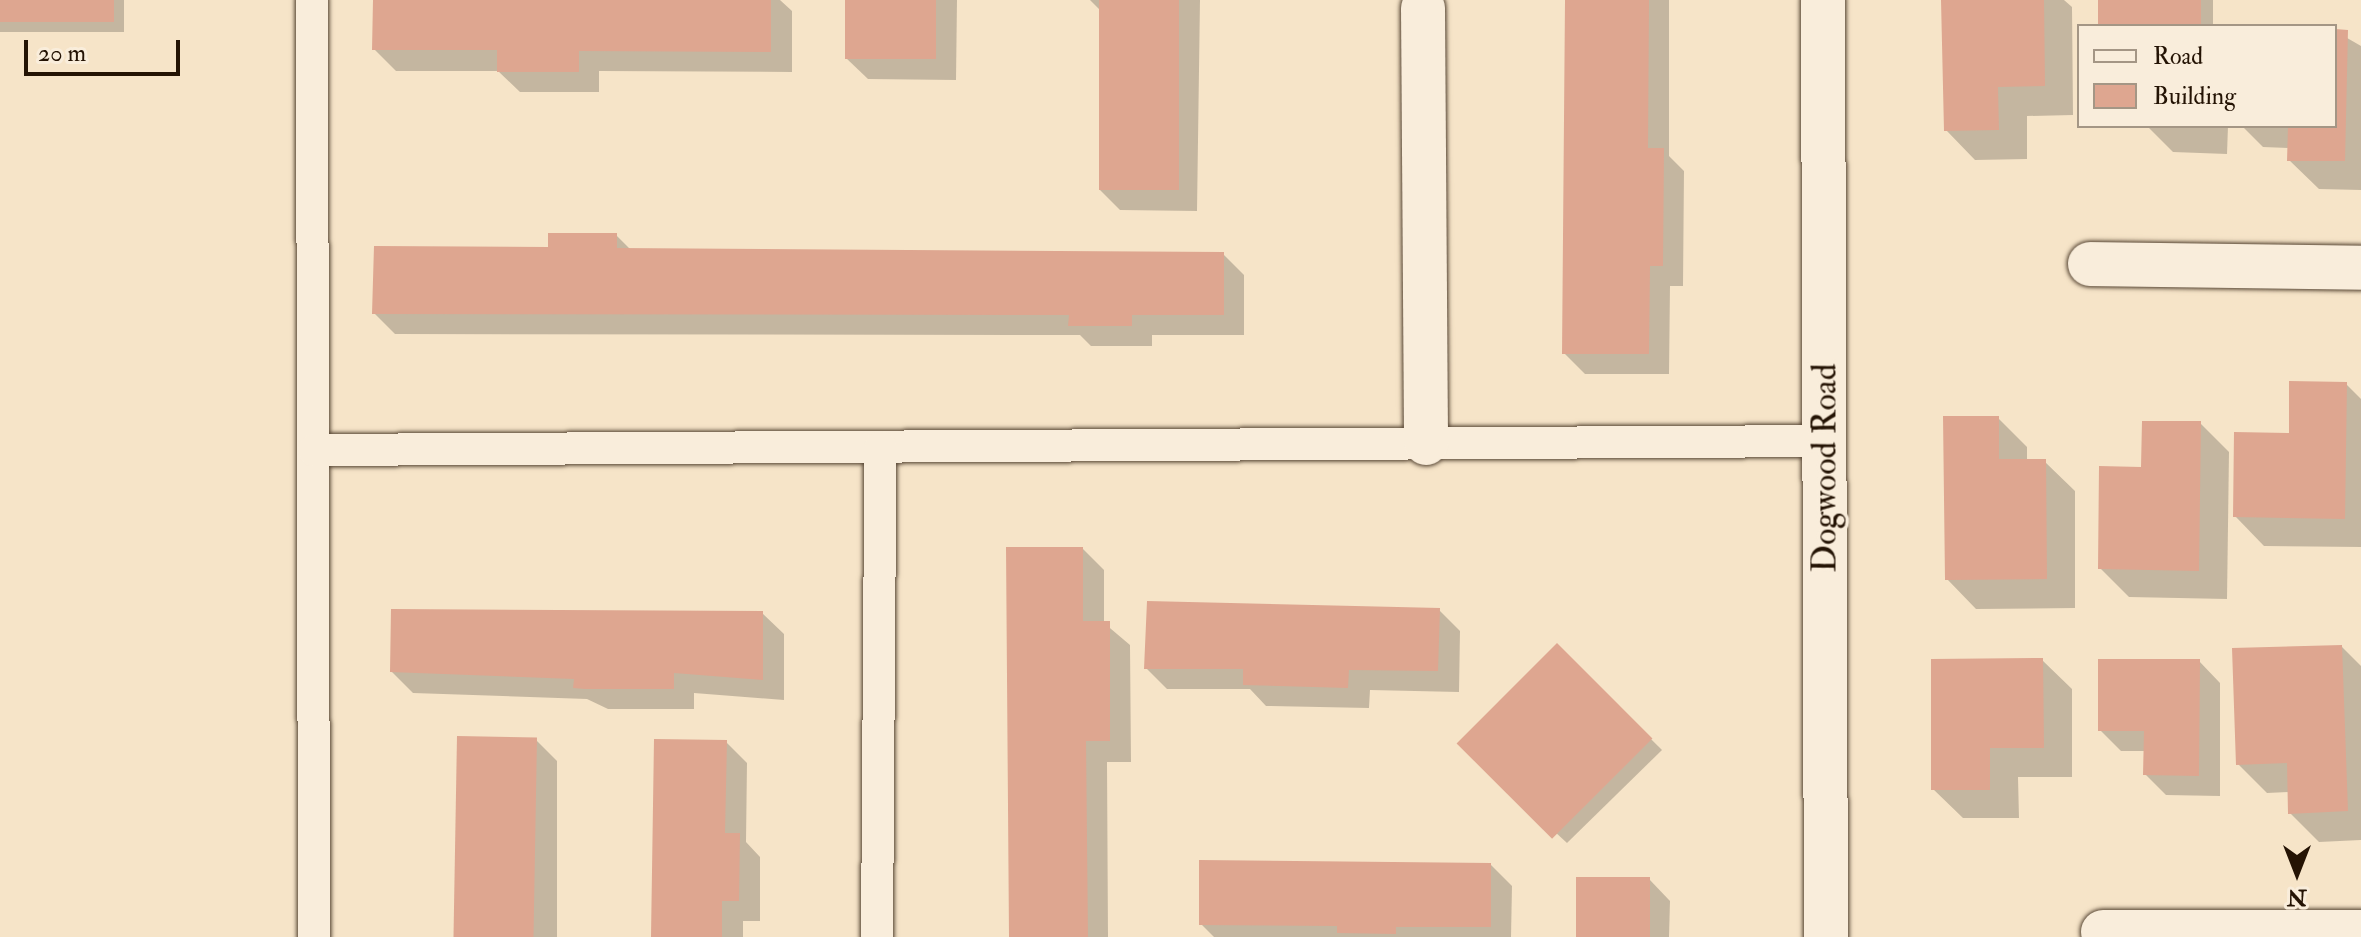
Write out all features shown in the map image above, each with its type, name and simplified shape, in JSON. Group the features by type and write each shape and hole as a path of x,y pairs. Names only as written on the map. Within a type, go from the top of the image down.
{"street":[{"name":"Dogwood Road","path":"1823,0 1826,937"},
{"path":"1423,8 1426,443"},
{"path":"2090,264 2361,268"},
{"path":"2103,932 2361,932"}],"lane":[{"path":"312,0 314,937"},
{"path":"314,450 1825,441"},
{"path":"877,937 880,447"}],"building":[{"path":"0,0 114,0 114,22 0,22"},
{"path":"373,0 771,0 771,52 579,51 579,72 497,72 497,50 372,50"},
{"path":"845,0 936,0 936,59 845,59"},
{"path":"1099,0 1179,0 1179,190 1099,190"},
{"path":"1565,0 1649,0 1648,148 1664,148 1663,266 1650,266 1649,354 1562,354"},
{"path":"1941,0 2044,0 2045,86 1998,87 1999,130 1944,131"},
{"path":"2098,0 2201,0 2201,24 2098,24"},
{"path":"2337,29 2348,30 2345,161 2287,161 2288,128 2337,128"},
{"path":"548,233 617,233 617,248 1224,252 1224,315 1132,315 1132,326 1068,326 1069,315 372,314 374,246 548,247"},
{"path":"2289,381 2347,382 2345,519 2233,517 2234,432 2289,433"},
{"path":"1943,416 1999,416 1999,459 2046,459 2047,579 1945,580"},
{"path":"2142,421 2201,421 2199,571 2098,569 2099,466 2141,467"},
{"path":"1006,547 1083,547 1083,621 1110,621 1110,741 1086,741 1088,937 1009,937"},
{"path":"1147,601 1440,608 1438,671 1349,670 1348,688 1243,685 1243,669 1144,669"},
{"path":"391,609 763,611 763,680 674,673 674,689 585,689 573,688 574,679 390,672"},
{"path":"1557,643 1652,738 1552,839 1457,743"},
{"path":"2342,645 2348,811 2288,814 2287,763 2236,765 2232,648"},
{"path":"2043,658 2044,748 1990,748 1990,790 1931,790 1931,659"},
{"path":"2098,659 2200,659 2199,776 2143,775 2144,731 2098,731"},
{"path":"457,736 537,737 534,937 453,937"},
{"path":"654,739 727,740 725,833 740,833 739,901 722,901 722,937 651,937"},
{"path":"1199,860 1491,863 1491,927 1396,927 1396,934 1337,933 1337,926 1199,925"},
{"path":"1576,877 1650,877 1650,937 1576,937"}]}
